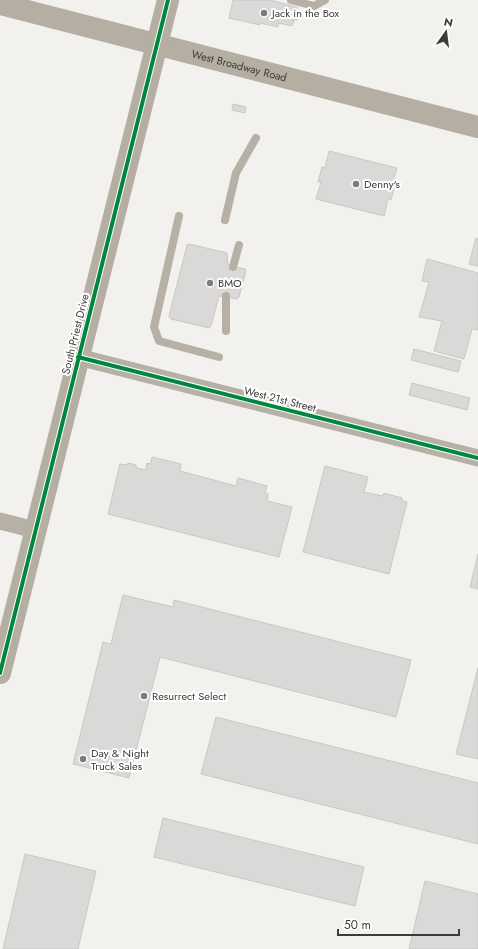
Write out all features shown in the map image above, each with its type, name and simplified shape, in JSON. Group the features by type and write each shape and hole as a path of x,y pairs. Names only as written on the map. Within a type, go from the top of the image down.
{"main road":[{"name":"South Priest Drive","path":"0,673 168,0"},
{"name":"West Broadway Road","path":"0,4 478,127"}],"street":[{"name":"West 21st Street","path":"78,357 478,458"},
{"path":"0,521 35,530"}],"lane":[{"path":"292,0 314,6 325,0"},
{"path":"225,220 236,173 256,138"},
{"path":"179,216 154,327 159,341 219,357"},
{"path":"233,267 239,245"},
{"path":"226,296 226,331"}],"building":[{"name":"Jack in the Box","path":"233,0 270,0 297,7 296,13 299,14 297,20 294,20 292,26 278,23 278,27 260,23 260,25 229,18"},
{"path":"233,104 246,107 245,113 232,110"},
{"name":"Denny's","path":"329,151 397,168 392,185 395,185 391,200 388,199 384,216 316,199 321,182 318,182 322,167 325,168"},
{"path":"476,238 478,239 478,266 469,264"},
{"name":"BMO","path":"189,244 227,253 228,265 245,269 246,271 239,297 237,299 219,296 211,326 209,328 171,319 169,316 187,245"},
{"path":"427,259 478,273 478,330 472,329 464,359 434,351 442,321 419,317 429,282 422,281"},
{"path":"414,349 461,361 458,372 411,360"},
{"path":"412,383 470,398 467,410 409,395"},
{"path":"152,457 181,464 180,471 236,486 238,478 267,486 265,493 268,494 267,501 292,507 279,557 108,514 120,464 127,465 128,463 136,465 136,468 146,470 147,463 150,464"},
{"path":"325,466 368,477 364,492 383,496 384,493 402,498 402,501 407,502 389,574 303,552"},
{"path":"478,554 478,589 470,587"},
{"path":"123,595 173,607 174,600 411,660 396,717 160,657 129,778 73,764 103,642 111,644"},
{"path":"478,668 478,759 456,754"},
{"path":"216,717 478,783 478,844 201,774"},
{"path":"163,818 364,867 355,906 154,857"},
{"path":"25,854 96,871 78,949 3,949"},
{"path":"425,881 478,894 478,949 409,949"}],"cycle path":[{"path":"0,673 168,0"},
{"path":"78,357 478,458"}],"place":[{"name":"Jack in the Box","path":"264,13"},
{"name":"Denny's","path":"356,184"},
{"name":"BMO","path":"210,283"},
{"name":"Resurrect Select","path":"144,696"},
{"name":"Day & Night Truck Sales","path":"83,759"}]}
